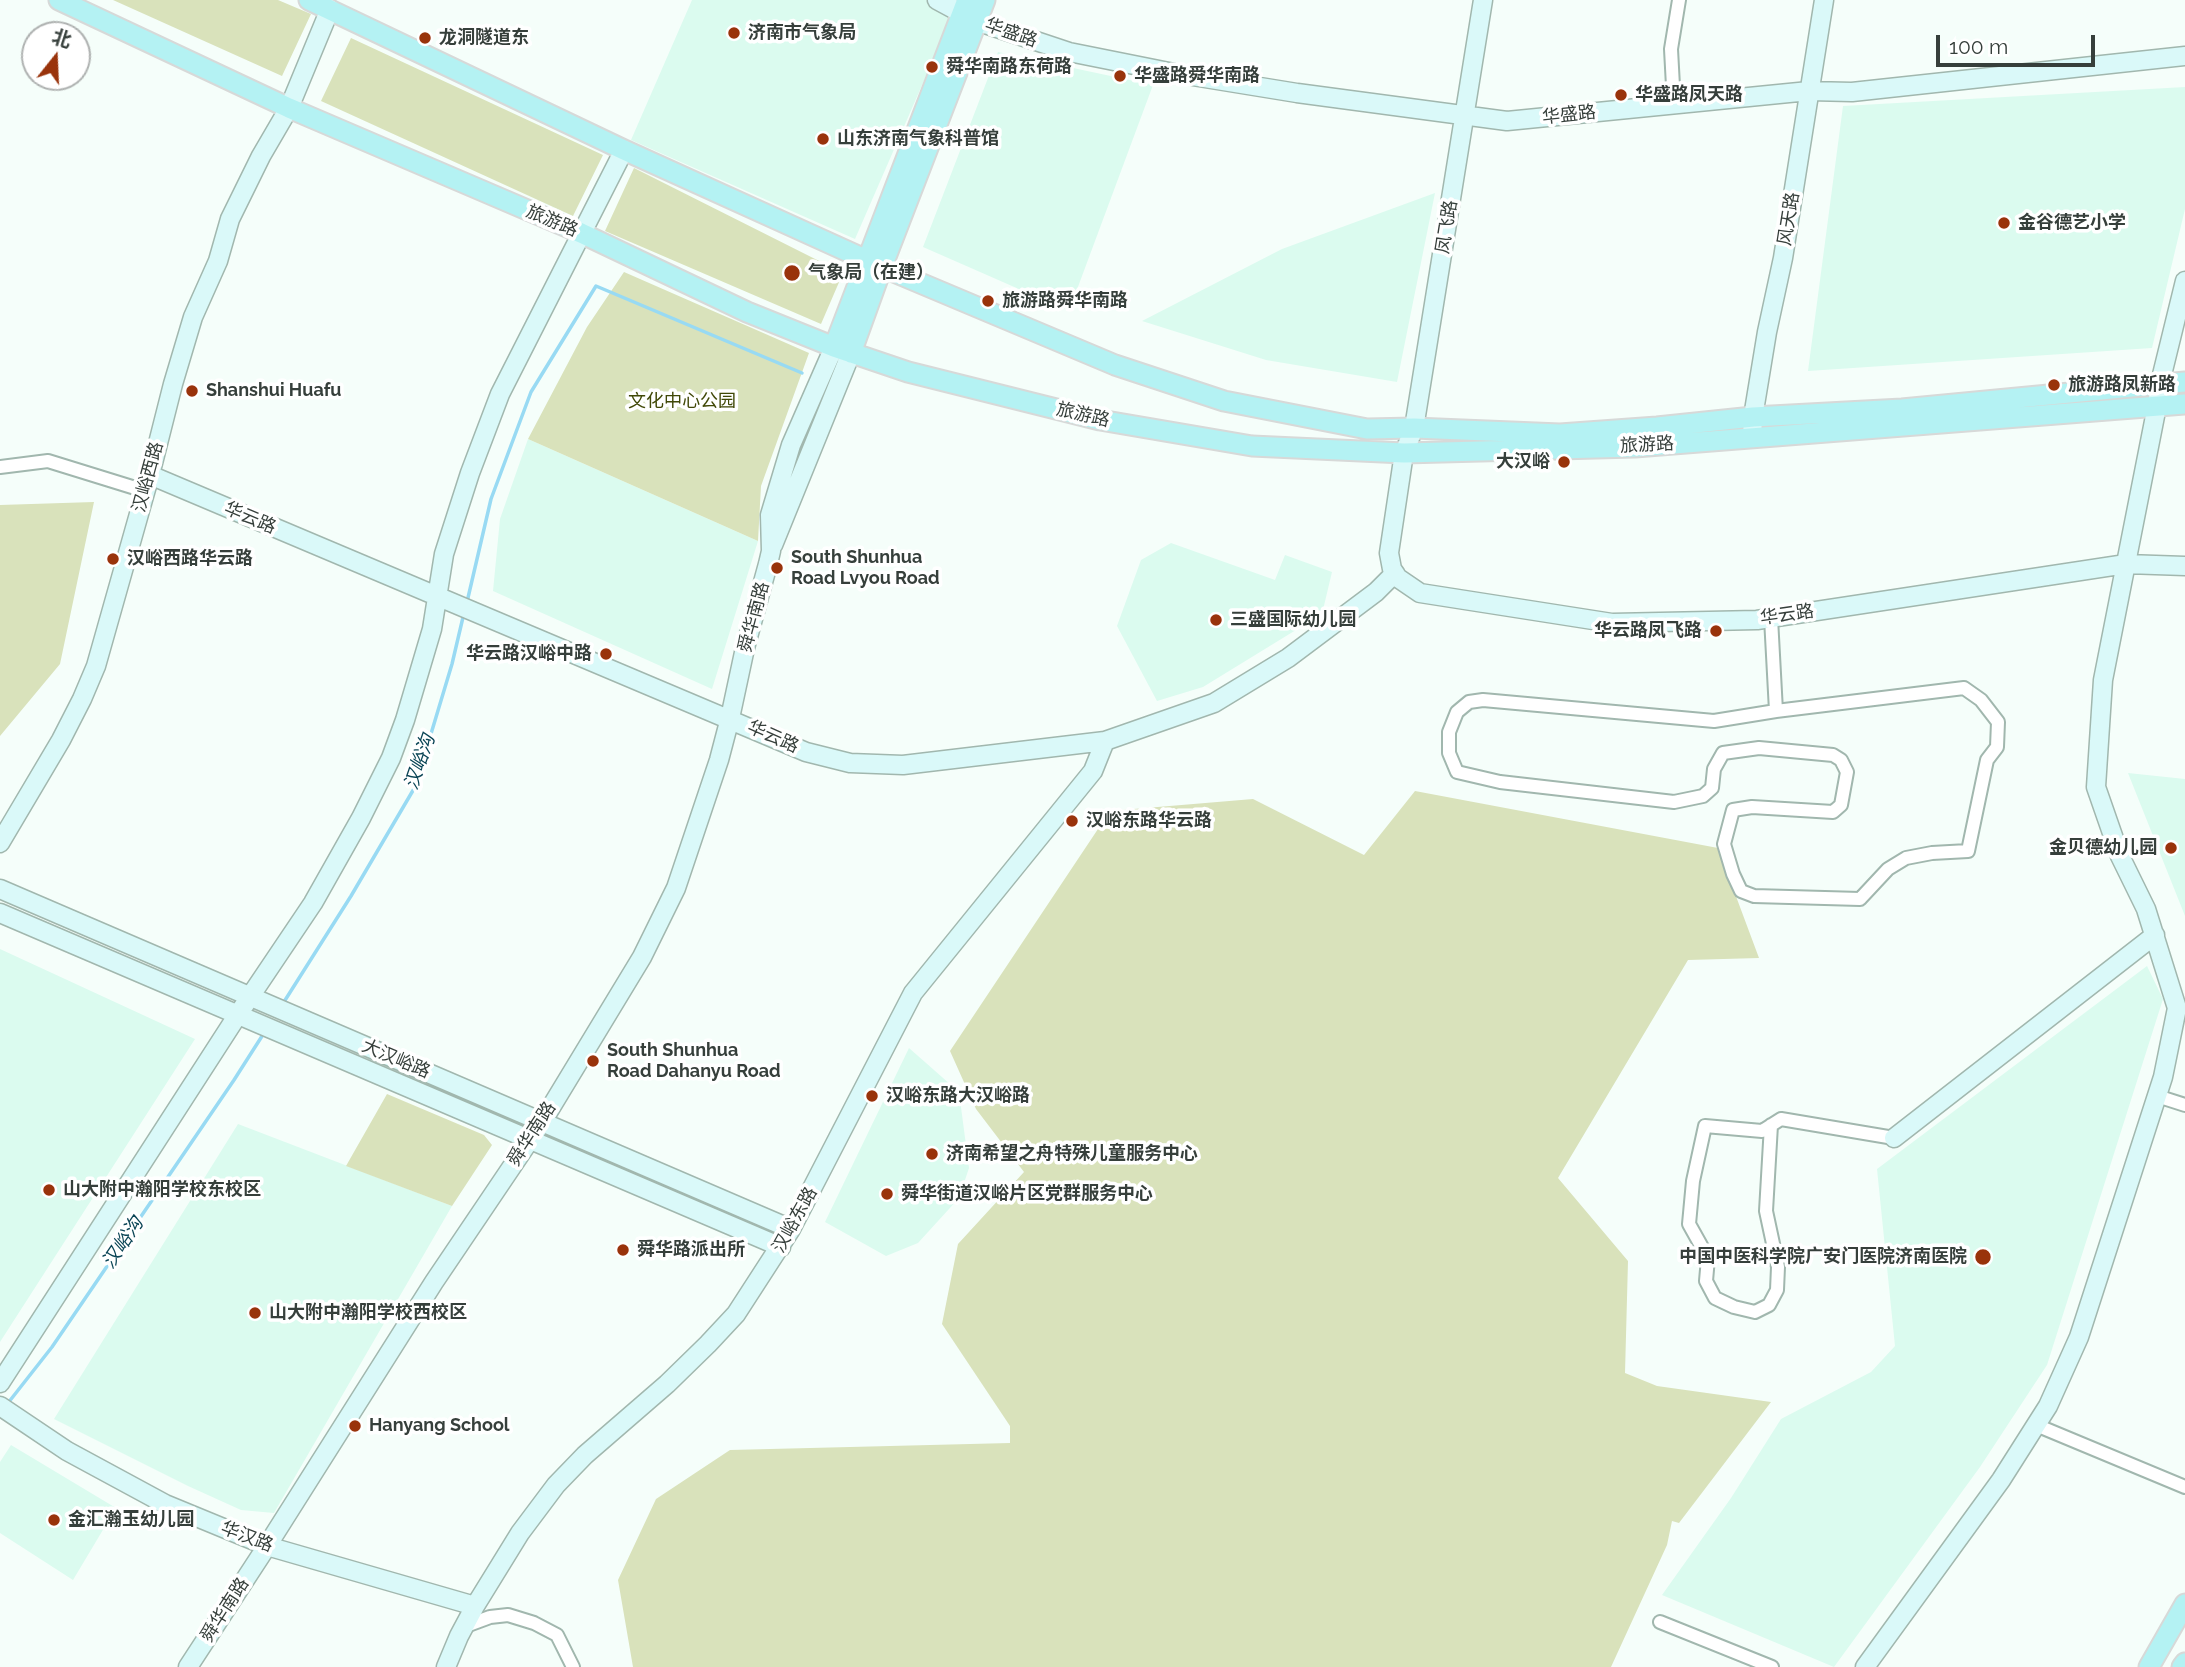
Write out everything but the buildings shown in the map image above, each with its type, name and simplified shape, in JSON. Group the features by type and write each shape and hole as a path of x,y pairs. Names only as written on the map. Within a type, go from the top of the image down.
{"main road":[{"name":"旅游路","path":"59,0 289,108 581,233 747,312 908,372 1100,420 1252,446 1404,453 1635,447 2185,404"},
{"name":"旅游路","path":"309,0 624,150 874,264 1115,365 1224,401 1367,429 1560,434 1753,417 1902,409 2185,382"},
{"name":"舜华南路","path":"843,350 968,12 985,0"},
{"path":"2149,1667 2185,1604"},
{"path":"2182,1667 2185,1662"}],"street":[{"name":"华盛路","path":"937,0 1069,52 1161,71 1297,93 1507,121 1809,91 1852,92 2185,56"},
{"name":"凤飞路","path":"1404,453 1414,429 1483,0"},
{"path":"1674,105 1671,50 1679,0"},
{"name":"风天路","path":"1752,438 1753,417 1783,258 1824,0"},
{"name":"汉峪西路","path":"0,843 61,740 96,666 193,317 218,261 230,219 261,156 289,108 330,9"},
{"path":"0,1382 313,903 361,818 391,758 418,679 432,629 444,554 470,473 500,394 624,150"},
{"path":"1865,1667 2001,1480 2048,1406 2079,1337 2163,1077 2178,1008 2146,909 2120,856 2096,787 2103,680 2160,383 2185,281"},
{"name":"舜华南路","path":"188,1667 528,1139 542,1122 642,957 676,888 719,760 771,551 770,515 791,445 843,350"},
{"path":"1395,573 1390,553 1404,453"},
{"path":"0,467 48,461 147,483"},
{"name":"华云路","path":"147,483 465,609 806,752 850,763 903,765 1105,741 1214,703 1288,658 1376,592 1395,573 1420,593 1612,622 1757,620 2126,564 2185,566"},
{"path":"1771,618 1776,711"},
{"path":"1964,688 1981,700 1998,722 1997,747 1987,760 1968,851 1931,853 1906,858 1888,869 1860,899 1754,896 1741,891 1732,873 1724,844 1733,810 1752,807 1833,812 1841,804 1847,772 1841,760 1833,755 1759,748 1723,753 1714,769 1712,788 1703,796 1674,802 1500,782 1457,772 1450,753 1449,732 1457,712 1469,702 1483,700 1714,721 1776,711 1964,688"},
{"name":"汉峪东路","path":"446,1667 475,1606 520,1533 556,1485 585,1454 667,1384 736,1314 791,1229 913,993 1093,771 1105,741"},
{"name":"大汉峪路","path":"0,888 791,1229"},
{"name":"大汉峪路","path":"0,913 781,1247"},
{"path":"1771,1125 1766,1211 1778,1267 1777,1290 1769,1306 1755,1312 1734,1307 1715,1298 1706,1281 1708,1258 1689,1224 1689,1208 1705,1126 1762,1131 1771,1125 1781,1119 1895,1138 2155,934"},
{"path":"2157,1096 2185,1105"},
{"name":"华汉路","path":"4,1408 67,1451 164,1504 267,1546 475,1606"},
{"path":"2036,1425 2185,1487"},
{"path":"463,1628 490,1617 508,1615 534,1623 557,1635 573,1667"},
{"path":"1660,1622 1772,1667"}],"shaded area":[{"path":"692,0 926,0 953,14 855,239 631,140"},
{"path":"998,52 1153,85 1069,311 923,247"},
{"name":"金谷德艺小学","path":"2185,87 2185,209 2152,348 1808,371 1843,106"},
{"path":"1435,193 1397,382 1266,360 1142,321 1282,249"},
{"path":"528,439 758,541 712,689 493,591 500,519"},
{"name":"三盛国际幼儿园","path":"1171,543 1275,580 1285,555 1332,572 1322,614 1203,687 1157,701 1117,626 1141,560"},
{"name":"金贝德幼儿园","path":"2128,773 2185,779 2185,916"},
{"name":"山大附中瀚阳学校东校区","path":"0,949 195,1039 0,1342"},
{"name":"中国中医科学院广安门医院济南医院","path":"2147,966 2163,999 2047,1365 1980,1467 1834,1667 1662,1595 1731,1498 1781,1419 1871,1372 1895,1346 1877,1169"},
{"path":"909,1048 959,1092 969,1168 959,1198 918,1243 886,1256 825,1222"},
{"name":"山大附中瀚阳学校西校区","path":"238,1124 452,1206 274,1513 241,1510 54,1419"},
{"name":"金汇瀚玉幼儿园","path":"11,1445 116,1508 73,1580 0,1533 0,1462"}],"green space":[{"path":"113,0 278,0 311,14 282,76"},
{"path":"351,38 603,155 573,216 321,101"},
{"path":"634,168 843,273 821,324 605,231"},
{"name":"文化中心公园","path":"624,272 809,353 761,486 758,541 528,439 587,327"},
{"path":"94,502 60,664 0,736 0,505"},
{"path":"1415,791 1718,848 1759,958 1688,960 1558,1178 1628,1261 1625,1373 1657,1386 1771,1402 1679,1523 1672,1521 1667,1545 1611,1667 633,1667 618,1580 656,1499 730,1450 1010,1443 1010,1426 942,1324 958,1244 1024,1172 976,1109 950,1051 1110,811 1253,799 1364,855"},
{"path":"387,1094 484,1135 492,1145 452,1206 346,1166"}],"waterway":[{"name":"汉峪沟","path":"467,602 491,499 531,392 596,286 802,373"},
{"name":"汉峪沟","path":"282,1005 351,896 415,787 452,664 464,613"},
{"name":"汉峪沟","path":"8,1403 52,1347 264,1033"}],"place":[{"name":"济南市气象局","path":"734,33"},
{"name":"龙洞隧道东","path":"425,38"},
{"name":"舜华南路东荷路","path":"932,67"},
{"name":"华盛路舜华南路","path":"1120,76"},
{"name":"华盛路凤天路","path":"1621,95"},
{"name":"山东济南气象科普馆","path":"823,139"},
{"name":"金谷德艺小学","path":"2004,223"},
{"name":"气象局（在建）","path":"792,273"},
{"name":"旅游路舜华南路","path":"988,301"},
{"name":"旅游路凤新路","path":"2054,385"},
{"name":"Shanshui Huafu","path":"192,391"},
{"name":"大汉峪","path":"1564,462"},
{"name":"汉峪西路华云路","path":"113,559"},
{"name":"South Shunhua Road Lvyou Road","path":"777,568"},
{"name":"三盛国际幼儿园","path":"1216,620"},
{"name":"华云路凤飞路","path":"1716,631"},
{"name":"华云路汉峪中路","path":"606,654"},
{"name":"汉峪东路华云路","path":"1072,821"},
{"name":"金贝德幼儿园","path":"2171,848"},
{"name":"South Shunhua Road Dahanyu Road","path":"593,1061"},
{"name":"汉峪东路大汉峪路","path":"872,1096"},
{"name":"济南希望之舟特殊儿童服务中心","path":"932,1154"},
{"name":"山大附中瀚阳学校东校区","path":"49,1190"},
{"name":"舜华街道汉峪片区党群服务中心","path":"887,1194"},
{"name":"舜华路派出所","path":"623,1250"},
{"name":"中国中医科学院广安门医院济南医院","path":"1983,1257"},
{"name":"山大附中瀚阳学校西校区","path":"255,1313"},
{"name":"Hanyang School","path":"355,1426"},
{"name":"金汇瀚玉幼儿园","path":"54,1520"}]}
